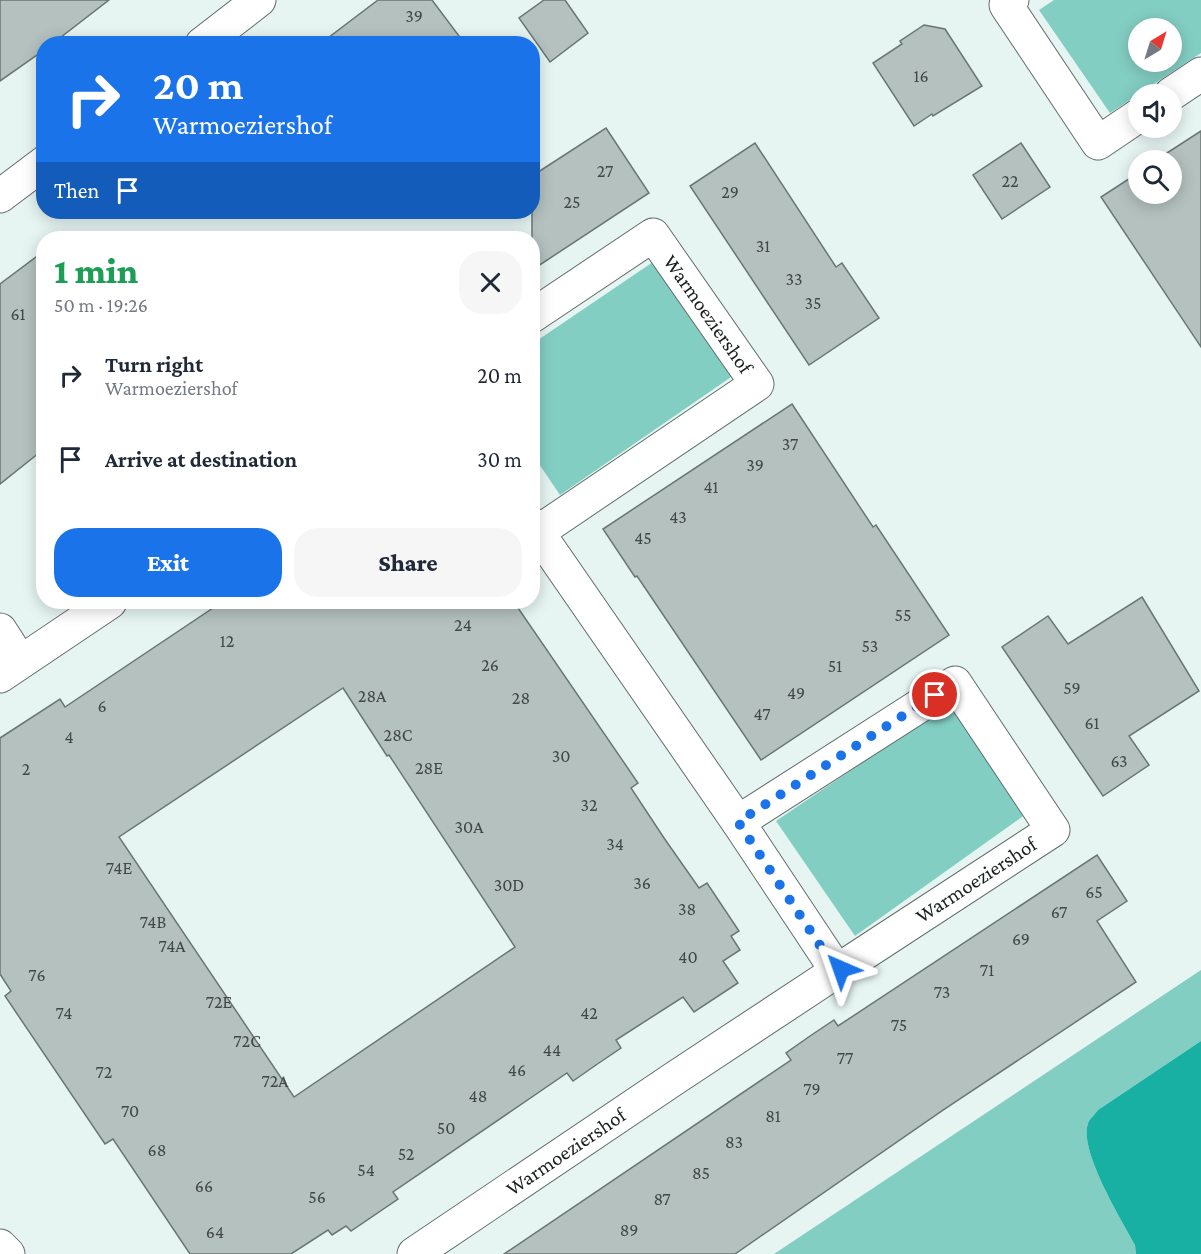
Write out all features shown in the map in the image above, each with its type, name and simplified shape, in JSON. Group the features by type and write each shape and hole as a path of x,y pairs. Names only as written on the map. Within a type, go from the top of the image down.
{"street":[{"path":"212,36 259,0"},
{"path":"1012,0 1006,4 1098,143 1128,123"},
{"path":"1182,87 1201,74"},
{"path":"0,196 36,169"},
{"name":"Warmoeziershof","path":"540,311 653,236 757,384 540,526"},
{"name":"Warmoeziershof","path":"540,536 738,822 837,971"},
{"path":"0,630 10,668 99,609"},
{"name":"Warmoeziershof","path":"414,1254 675,1078 1053,830 955,683 738,822"},
{"path":"0,1246 8,1254"}],"green space":[{"path":"1054,0 1201,0 1201,53 1182,66 1182,18 1128,18 1128,72 1172,72 1154,84 1128,84 1128,101 1110,113 1039,10"},
{"path":"656,260 734,375 560,495 540,465 540,339"},
{"path":"956,699 1033,809 855,936 776,821"},
{"path":"1201,970 1201,1041 1098,1110 1089,1121 1087,1133 1094,1165 1135,1245 1136,1254 774,1254"}],"water":[{"path":"1201,1041 1201,1254 1136,1254 1135,1245 1094,1165 1087,1133 1089,1121 1098,1110"}],"building":[{"path":"0,0 109,0 62,36 36,36 36,56 0,81"},
{"path":"378,0 432,0 459,36 331,36"},
{"path":"544,0 565,0 588,33 550,62 540,48 540,36 532,36 519,18"},
{"path":"924,25 945,29 982,86 914,126 873,63 902,44 900,41"},
{"path":"606,128 649,193 540,265 540,231 532,231 532,219 540,219 540,171"},
{"path":"1201,131 1201,347 1101,197 1128,179 1128,204 1182,204 1182,150 1172,150"},
{"path":"755,143 836,267 842,263 879,318 809,365 690,186"},
{"path":"1021,143 1050,187 1002,219 973,175"},
{"path":"36,257 36,455 0,484 0,284"},
{"path":"792,404 873,527 876,525 949,635 761,760 603,529"},
{"path":"1142,597 1199,691 1129,736 1149,765 1103,796 1002,647 1048,616 1068,644"},
{"path":"212,609 519,609 638,783 631,788 664,838 699,888 707,883 739,931 731,936 740,950 723,961 738,983 694,1012 683,997 616,1040 621,1048 573,1081 567,1073 393,1192 398,1199 351,1231 346,1226 332,1235 328,1230 291,1254 190,1254 113,1139 105,1144 5,996 11,991 0,974 0,738 60,699 65,707","holes":["343,688 387,756 389,755 515,947 294,1097 119,837"]},
{"path":"1097,855 1127,901 1097,921 1136,982 943,1110 735,1254 504,1254 791,1060 786,1053 810,1036 834,1020 838,1026"}],"route":[{"path":"841,969 837,971 738,822 935,695"}]}
